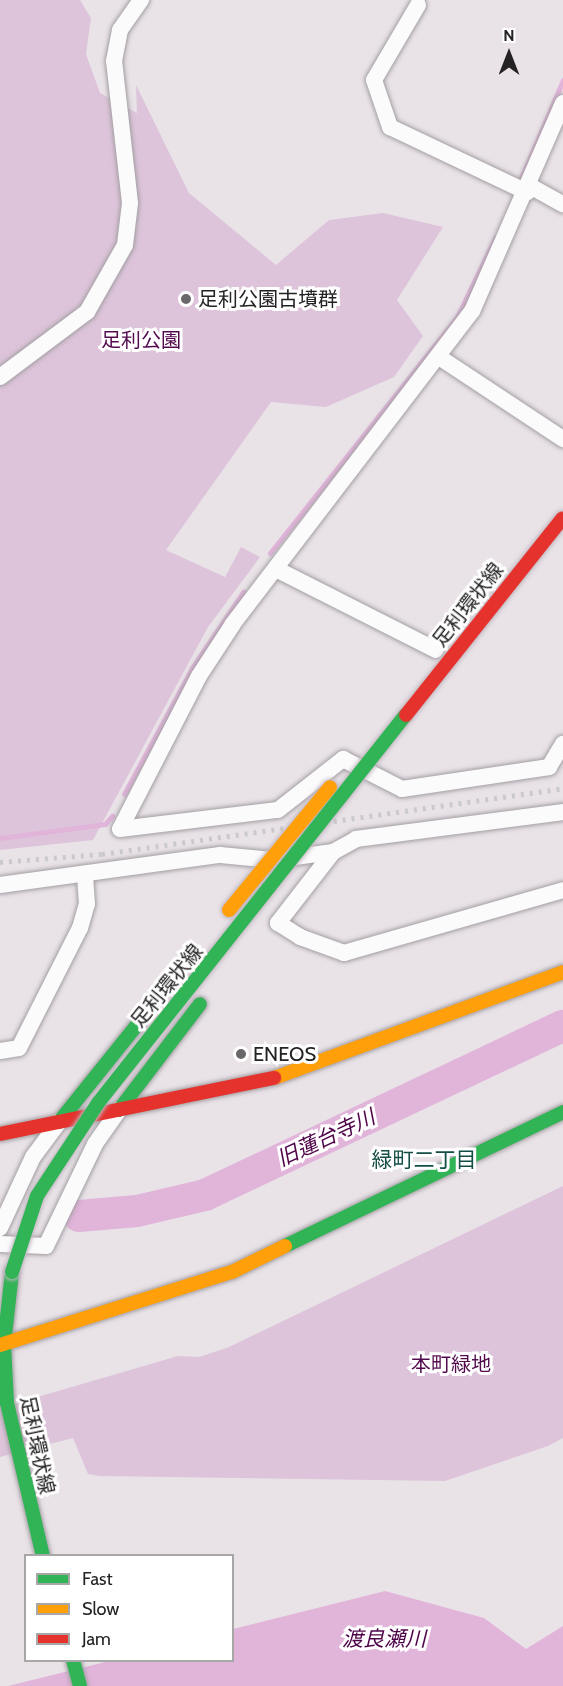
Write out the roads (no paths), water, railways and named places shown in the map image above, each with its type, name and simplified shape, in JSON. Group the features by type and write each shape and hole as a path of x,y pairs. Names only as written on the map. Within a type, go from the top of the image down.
{"main road":[{"name":"足利環状線","path":"43,1554 10,1428 2,1344 12,1272 37,1196 72,1139 562,518"},
{"path":"369,787 385,759 390,736"},
{"path":"218,923 319,797 352,766 377,753"},
{"path":"265,922 337,831"},
{"path":"0,1134 223,1091 300,1070 563,972"},
{"path":"119,1110 203,999"},
{"path":"59,1122 157,1000"},
{"path":"2,1344 232,1272 563,1112"},
{"path":"74,1662 80,1686"}],"street":[{"path":"0,377 87,312 125,245 130,203 114,60 120,30 141,0"},
{"path":"418,5 374,80 390,127 522,188 563,204"},
{"path":"563,103 522,188 472,311 276,569 199,676 120,829 278,810 344,759 402,789 549,767 563,744"},
{"path":"439,357 563,440"},
{"path":"276,569 436,650"},
{"path":"0,885 220,855 273,860 333,852 356,839 563,812"},
{"path":"333,852 278,923 300,937 344,953 563,890"},
{"path":"0,1051 20,1048 80,928 87,904 85,875"},
{"path":"0,1244 46,1246 95,1144 119,1110"},
{"path":"0,1228 33,1157 59,1122"}],"water":[{"name":"渡良瀬川","path":"385,1591 484,1618 526,1649 563,1626 563,1686 8,1686 105,1662 234,1662 234,1629"}],"waterway":[{"path":"519,183 563,80"},
{"path":"270,553 457,317 495,238"},
{"path":"124,794 192,668 243,592"},
{"path":"0,838 105,824 112,816"},
{"name":"旧蓮台寺川","path":"79,1216 137,1211 205,1195 563,1026"}],"railway":[{"path":"0,862 102,854 563,788"}],"place":[{"name":"足利公園古墳群","path":"186,299"},
{"name":"ENEOS","path":"241,1054"}],"district":[{"name":"緑町二丁目","path":"424,1160"}],"park label":[{"name":"足利公園","path":"141,340"},
{"name":"本町緑地","path":"451,1364"}]}
